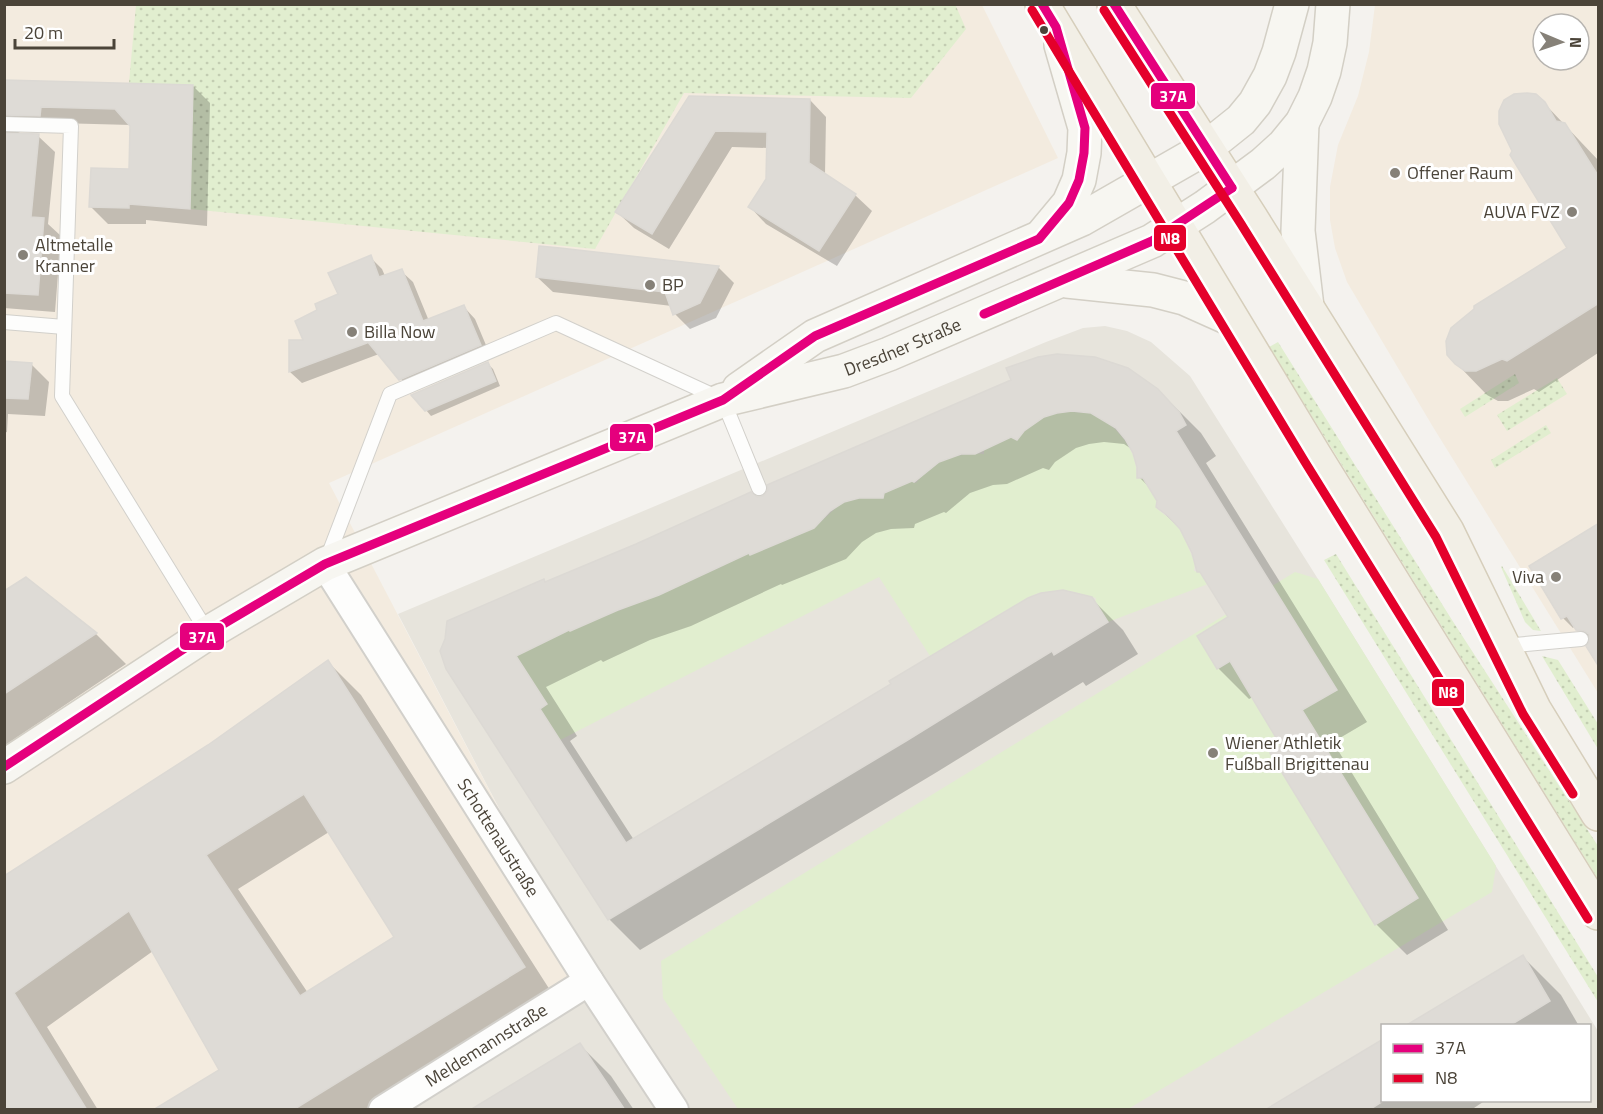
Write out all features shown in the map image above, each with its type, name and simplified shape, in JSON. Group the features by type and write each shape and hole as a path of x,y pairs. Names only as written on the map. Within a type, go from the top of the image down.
{"main road":[{"path":"1114,4 1447,531 1534,709 1599,814"},
{"name":"Dresdner Straße","path":"723,400 815,336 1039,240 1082,219 1206,148 1241,120 1255,103 1280,52 1292,4"},
{"path":"1307,307 1298,231 1302,123 1324,71 1330,43 1333,4"},
{"path":"1049,16 1231,319 1599,913"},
{"path":"1039,240 1069,203 1079,180 1084,153 1085,128 1049,16"},
{"name":"Dresdner Straße","path":"4,767 208,633 325,564 723,400 844,371 889,354 1152,241 1232,188 1284,145 1302,123"},
{"path":"1062,281 1153,290 1184,298 1231,319"}],"street":[{"name":"Schottenaustraße","path":"325,564 589,981 674,1110"},
{"name":"Meldemannstraße","path":"382,1110 589,981"}],"lane":[{"path":"4,124 71,126 62,396 208,633"},
{"path":"4,322 64,327"},
{"path":"325,564 390,394 555,323 723,400 759,489"},
{"path":"1503,646 1581,639"}],"shaded area":[{"path":"5,5 982,5 1058,158 329,483 589,981 377,1109 5,1110"},
{"path":"1375,5 1598,5 1598,693 1433,427 1347,282 1335,248 1330,220 1330,187 1338,145 1358,96 1369,52"},
{"path":"1105,326 1127,331 1151,342 1190,376 1598,1031 1598,1109 377,1110 589,981 398,614 1083,328"}],"green space":[{"path":"955,4 966,29 911,98 684,93 595,249 190,209 193,85 129,83 136,5"},
{"path":"1278,342 1452,620 1598,846 1598,879 1269,347"},
{"path":"1515,374 1519,383 1465,417 1460,409"},
{"path":"1557,378 1567,394 1507,431 1497,415"},
{"path":"1086,404 1121,435 1133,454 1137,478 1143,478 1157,501 1156,508 1193,537 1186,542 1195,563 1194,571 1200,572 1208,584 1108,622 1095,602 1096,598 1070,591 1067,601 1055,594 1045,592 1035,594 1023,601 1030,614 1020,620 1012,607 930,656 879,577 560,740 540,709 547,704 535,686 508,659 565,621 570,631 583,626 581,622 617,606 619,611 707,568 709,572 721,567 717,557 745,544 750,555 815,527 838,506 834,499 849,493 852,500 884,493 912,481 916,483 938,463 935,456 949,449 953,457 971,453 984,454 984,449 1011,437 1017,440 1030,426 1046,417 1064,412 1084,413"},
{"path":"1546,425 1551,433 1495,468 1491,460"},
{"path":"1336,554 1598,977 1598,1002 1324,560"},
{"path":"1502,566 1541,631 1533,630 1525,622"},
{"name":"Wiener Athletik Fußball Brigittenau","path":"1295,572 1318,579 1496,866 1492,892 1128,1109 738,1109 663,998 661,961"},
{"path":"1542,656 1558,660 1598,724 1598,749"}],"building":[{"path":"4,80 193,85 190,209 129,204 129,208 89,207 91,168 129,169 130,126 115,109 41,107 40,116 4,115"},
{"name":"AUVA FVZ","path":"1514,94 1536,94 1545,102 1556,121 1565,123 1599,177 1599,303 1507,361 1502,359 1476,371 1465,371 1447,355 1446,341 1451,328 1474,309 1474,306 1567,248 1510,155 1512,151 1499,124 1499,111 1504,100"},
{"path":"689,96 810,99 809,163 856,194 819,251 748,207 766,179 767,132 715,131 652,234 615,212"},
{"path":"4,133 39,134 31,217 44,218 38,295 4,293"},
{"name":"BP","path":"539,246 719,266 700,303 673,315 665,292 536,277"},
{"path":"371,255 379,277 402,269 423,321 464,305 481,345 399,380 367,341 367,343 289,372 289,340 303,340 295,321 317,310 315,304 338,294 328,273"},
{"path":"1057,354 1095,357 1128,368 1158,389 1179,412 1186,425 1176,431 1337,690 1302,710 1418,898 1375,925 1270,753 1281,746 1230,661 1217,669 1197,636 1228,617 1200,572 1197,572 1192,553 1180,529 1156,507 1157,501 1143,478 1137,478 1133,453 1116,428 1091,413 1072,411 1044,417 1024,431 1017,440 1011,437 975,454 961,454 939,462 914,482 884,493 883,498 859,498 844,502 830,511 814,528 750,555 749,553 659,595 569,630 516,656 547,704 540,709 626,843 891,684 889,681 1028,598 1041,593 1063,590 1092,597 1108,622 1054,655 1052,651 608,920 446,669 440,651 445,639 447,621 544,579 545,582 636,544 751,492 757,497 763,496 768,490 767,485 1011,380 1006,368 1038,357"},
{"path":"4,361 32,363 28,399 4,398"},
{"path":"488,362 496,381 425,411 411,395"},
{"path":"1599,523 1599,667 1586,646 1589,642 1589,634 1576,630 1567,616 1561,619 1529,566"},
{"path":"26,577 97,633 4,694 4,591"},
{"path":"328,660 525,967 293,1110 153,1110 219,1070 129,911 14,993 87,1110 4,1110 4,876 208,745","holes":["304,794 394,937 300,996 206,855"]},
{"path":"1523,955 1550,1001 1512,1024 1408,1024"},
{"path":"1381,1040 1381,1102 1369,1110 1265,1110"},
{"path":"580,1043 625,1110 470,1110"}],"transit line":[{"name":"37A","path":"4,767 208,633 325,564 723,400 815,336 1039,239 1069,203 1079,180 1084,153 1085,128 1056,27 1042,4"},
{"name":"37A","path":"1114,4 1232,188"},
{"name":"N8","path":"1032,10 1305,462 1588,919"},
{"name":"N8","path":"1104,10 1241,224 1436,537 1523,714 1573,794"},
{"name":"37A","path":"984,314 1152,241 1232,188"}],"place":[{"name":"Offener Raum","path":"1395,173"},
{"name":"AUVA FVZ","path":"1572,212"},
{"name":"Altmetalle Kranner","path":"23,255"},
{"name":"BP","path":"650,285"},
{"name":"Billa Now","path":"352,332"},
{"name":"Viva","path":"1556,577"},
{"name":"Wiener Athletik Fußball Brigittenau","path":"1213,753"}]}
